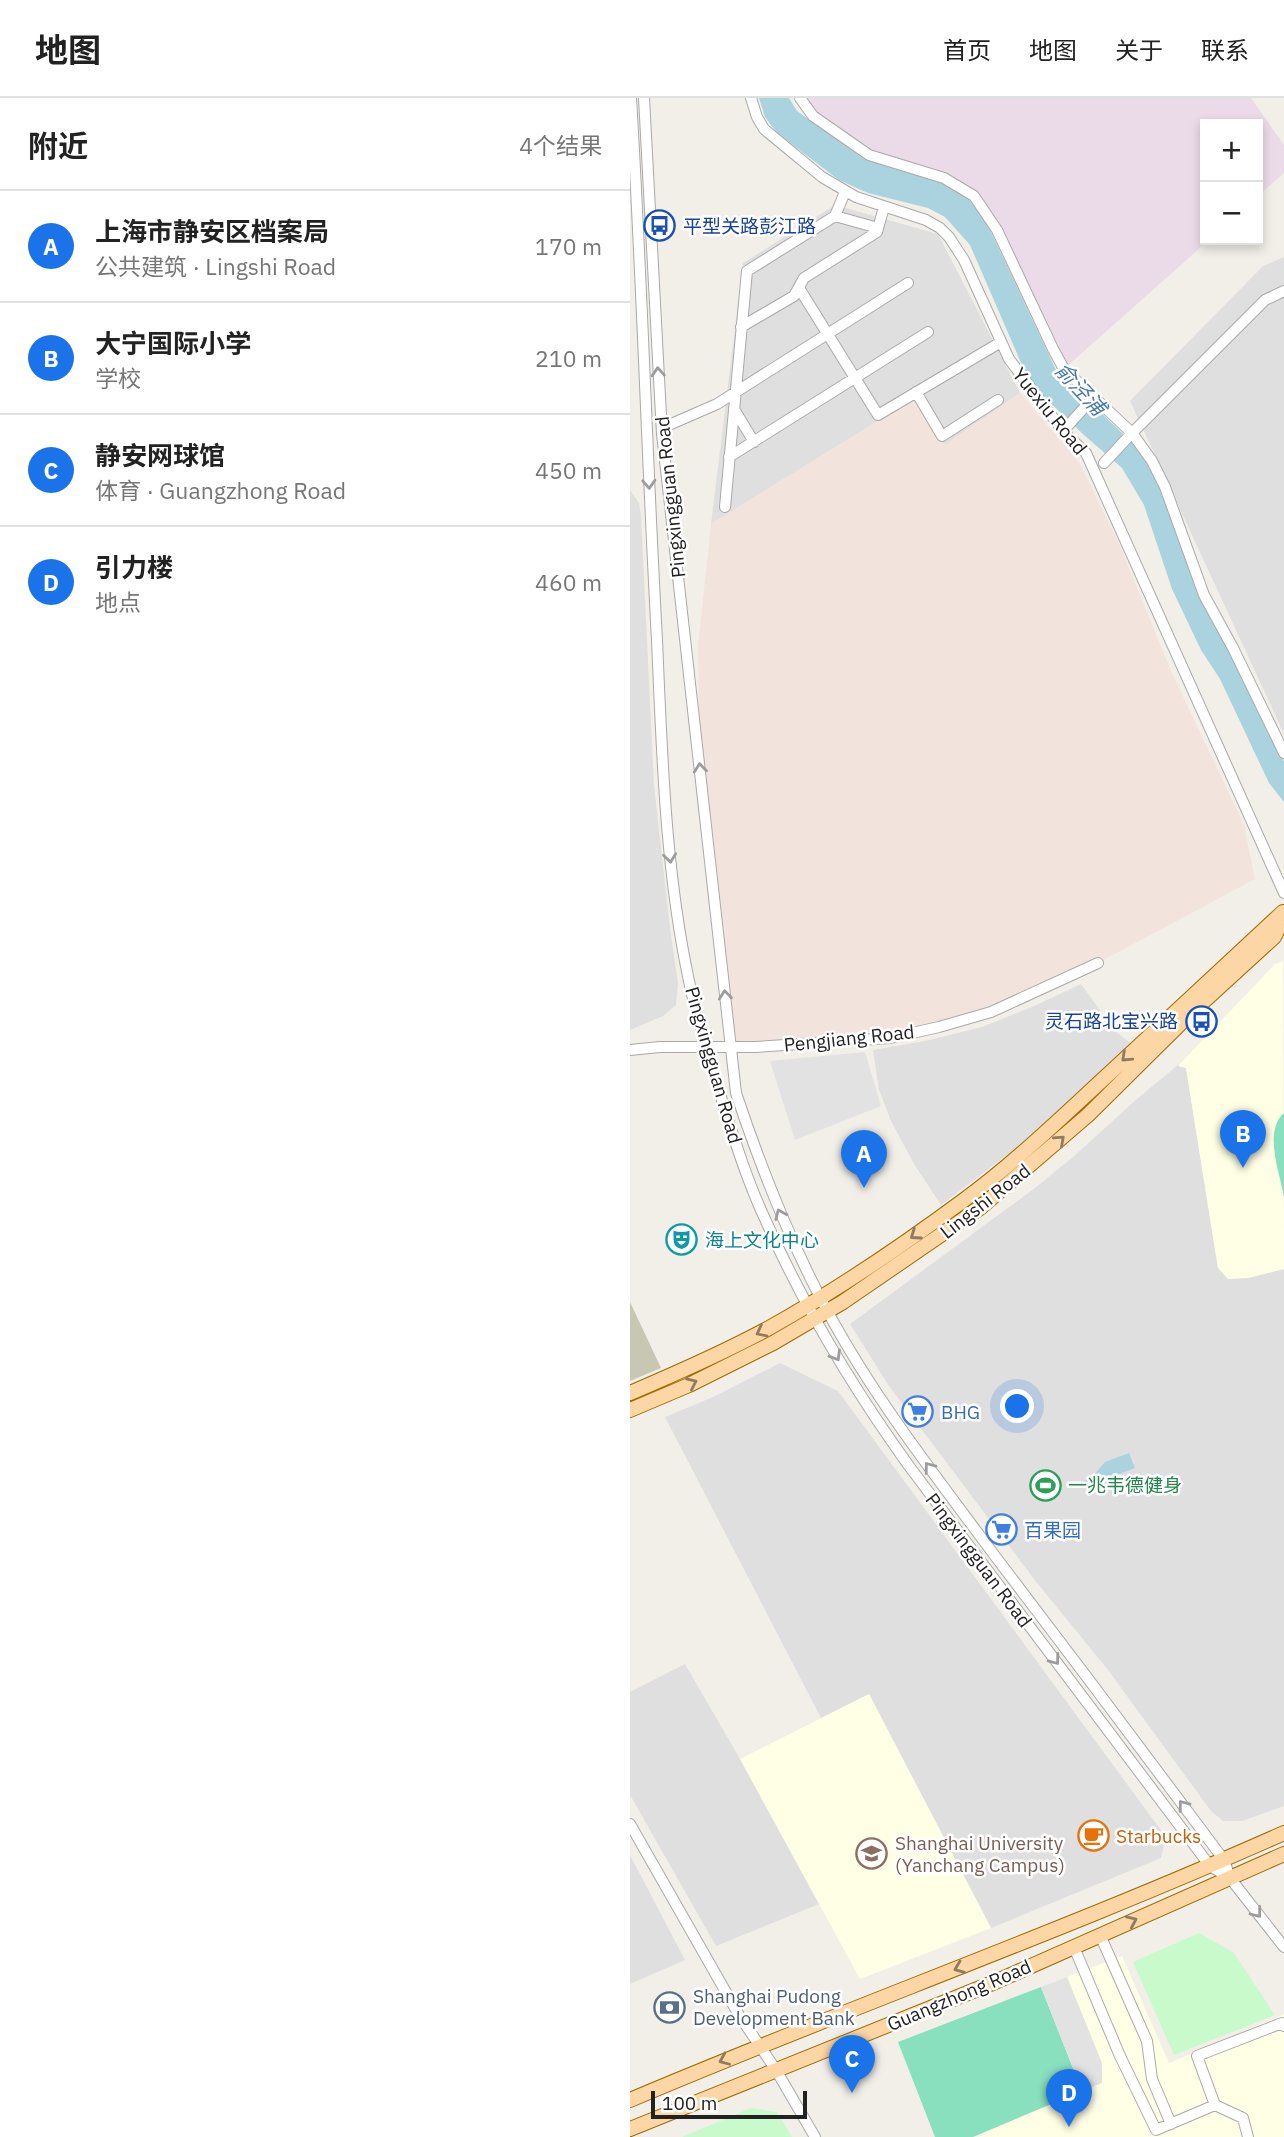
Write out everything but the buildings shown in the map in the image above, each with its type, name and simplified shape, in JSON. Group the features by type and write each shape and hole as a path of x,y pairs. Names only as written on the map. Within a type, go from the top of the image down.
{"main road":[{"name":"Lingshi Road","path":"630,1393 769,1328 917,1234 966,1199 1015,1159 1284,911"},
{"name":"Lingshi Road","path":"630,1410 689,1385 773,1343 821,1315 980,1208 1087,1115 1191,1013 1274,937 1284,917"},
{"name":"Guangzhong Road","path":"630,2100 759,2045 1023,1943 1284,1833"},
{"name":"Guangzhong Road","path":"630,2129 995,1982 1284,1853"}],"street":[{"name":"Pingxingguan Road","path":"631,98 667,838 689,981 741,1159 764,1218 821,1315 874,1418 1210,1866 1230,1878"},
{"name":"Pingxingguan Road","path":"644,98 662,428 736,1093 753,1146 813,1301"},
{"name":"Yuexiu Road","path":"751,98 757,117 772,138 822,177 845,192 926,220 949,237 964,260 1009,359 1063,431 1086,453 1284,893"},
{"path":"800,98 813,116 869,155 944,178 974,197 997,230 1064,369 1131,434 1152,461 1165,487 1204,596 1233,648 1284,753"},
{"path":"725,507 747,271 835,216 845,192"},
{"path":"741,327 794,296 804,278 877,232 884,207"},
{"path":"835,216 878,228"},
{"path":"662,428 717,404 908,283"},
{"path":"799,288 878,415 1001,342"},
{"path":"1104,463 1265,300 1284,291"},
{"path":"729,457 928,332"},
{"path":"916,392 942,436 998,400"},
{"path":"1063,431 1094,397"},
{"path":"734,409 754,442"},
{"name":"Pengjiang Road","path":"630,1050 660,1047 756,1047 890,1038 991,1012 1098,963"},
{"name":"Pingxingguan Road","path":"821,1315 849,1349 902,1431 1224,1860 1230,1878 1284,1947"},
{"path":"630,1824 739,2015 776,2070 815,2137"},
{"path":"1100,1935 1147,2041 1152,2079 1171,2123"},
{"path":"1074,1947 1120,2056 1156,2130 1215,2105"},
{"path":"1248,2137 1243,2118 1215,2105 1197,2056 1283,2023 1284,2026"}],"shaded area":[{"path":"800,98 1251,98 1284,145 1284,173 1263,192 1263,119 1200,119 1200,245 1203,245 1064,369 974,196 869,155 813,116"},
{"path":"835,205 938,234 1020,393 945,445 915,398 711,524 743,263"},
{"path":"1284,257 1284,734 1130,401 1263,266"},
{"path":"1020,393 1080,464 1120,546 1171,671 1244,825 1255,879 1098,963 991,1012 890,1038 731,1046 700,775 698,646 711,524 915,398 945,445"},
{"path":"630,490 639,503 641,515 654,785 678,983 676,1005 663,1016 630,1030"},
{"path":"1283,961 1284,1269 1248,1278 1228,1279 1218,1268 1186,1068 1178,1066 1275,964"},
{"path":"1081,984 1116,1032 1132,1044 1016,1148 941,1205 914,1164 891,1121 879,1090 873,1050 982,1027"},
{"path":"865,1052 881,1106 795,1140 770,1061"},
{"path":"1178,1065 1186,1068 1218,1268 1248,1278 1284,1269 1284,1806 1242,1821 1223,1821 1211,1811 1108,1670 1034,1579 889,1386 850,1324 1035,1188"},
{"path":"630,1302 661,1368 630,1381"},
{"path":"780,1363 838,1391 1166,1837 1161,1858 991,1928 869,1694 821,1718 665,1417 713,1397"},
{"path":"685,1664 819,1904 716,1946 630,1795 630,1692"},
{"name":"Shanghai University (Yanchang Campus)","path":"869,1694 991,1928 860,1979 740,1759"},
{"path":"630,1855 685,1960 630,1984"},
{"path":"1122,1956 1169,2063 1284,2014 1284,2137 973,2137 1082,2091 1041,1987"},
{"path":"1067,1977 1102,2063 1102,2083 1082,2091 1041,1987"}],"green space":[{"path":"1284,1113 1284,1197 1274,1141 1278,1121"},
{"path":"1199,1933 1234,1953 1275,2015 1174,2055 1133,1962"},
{"path":"1041,1987 1082,2091 973,2137 935,2137 898,2042"},
{"path":"751,2108 777,2112 792,2137 682,2137"}],"water":[{"path":"759,98 789,98 797,111 864,159 942,183 967,198 983,215 1056,370 1143,453 1154,470 1284,762 1284,802 1269,783 1220,679 1201,650 1172,589 1144,505 1122,468 1037,390 1025,372 970,245 945,217 928,208 868,193 839,180 777,133 765,117"},
{"path":"1129,1453 1135,1468 1085,1487 1082,1482 1093,1476 1105,1462"}],"place":[{"name":"平型关路彭江路","path":"660,226"},
{"name":"灵石路北宝兴路","path":"1201,1021"},
{"name":"大宁国际小学","path":"1243,1168"},
{"name":"上海市静安区档案局","path":"864,1188"},
{"name":"海上文化中心","path":"682,1240"},
{"name":"BHG","path":"918,1412"},
{"name":"一兆韦德健身","path":"1045,1485"},
{"name":"百果园","path":"1001,1530"},
{"name":"Starbucks","path":"1093,1836"},
{"name":"Shanghai University (Yanchang Campus)","path":"872,1854"},
{"name":"Shanghai Pudong Development Bank","path":"670,2007"},
{"name":"静安网球馆","path":"852,2093"},
{"name":"引力楼","path":"1069,2127"}],"water label":[{"name":"俞泾浦","path":"1080,389"}]}
